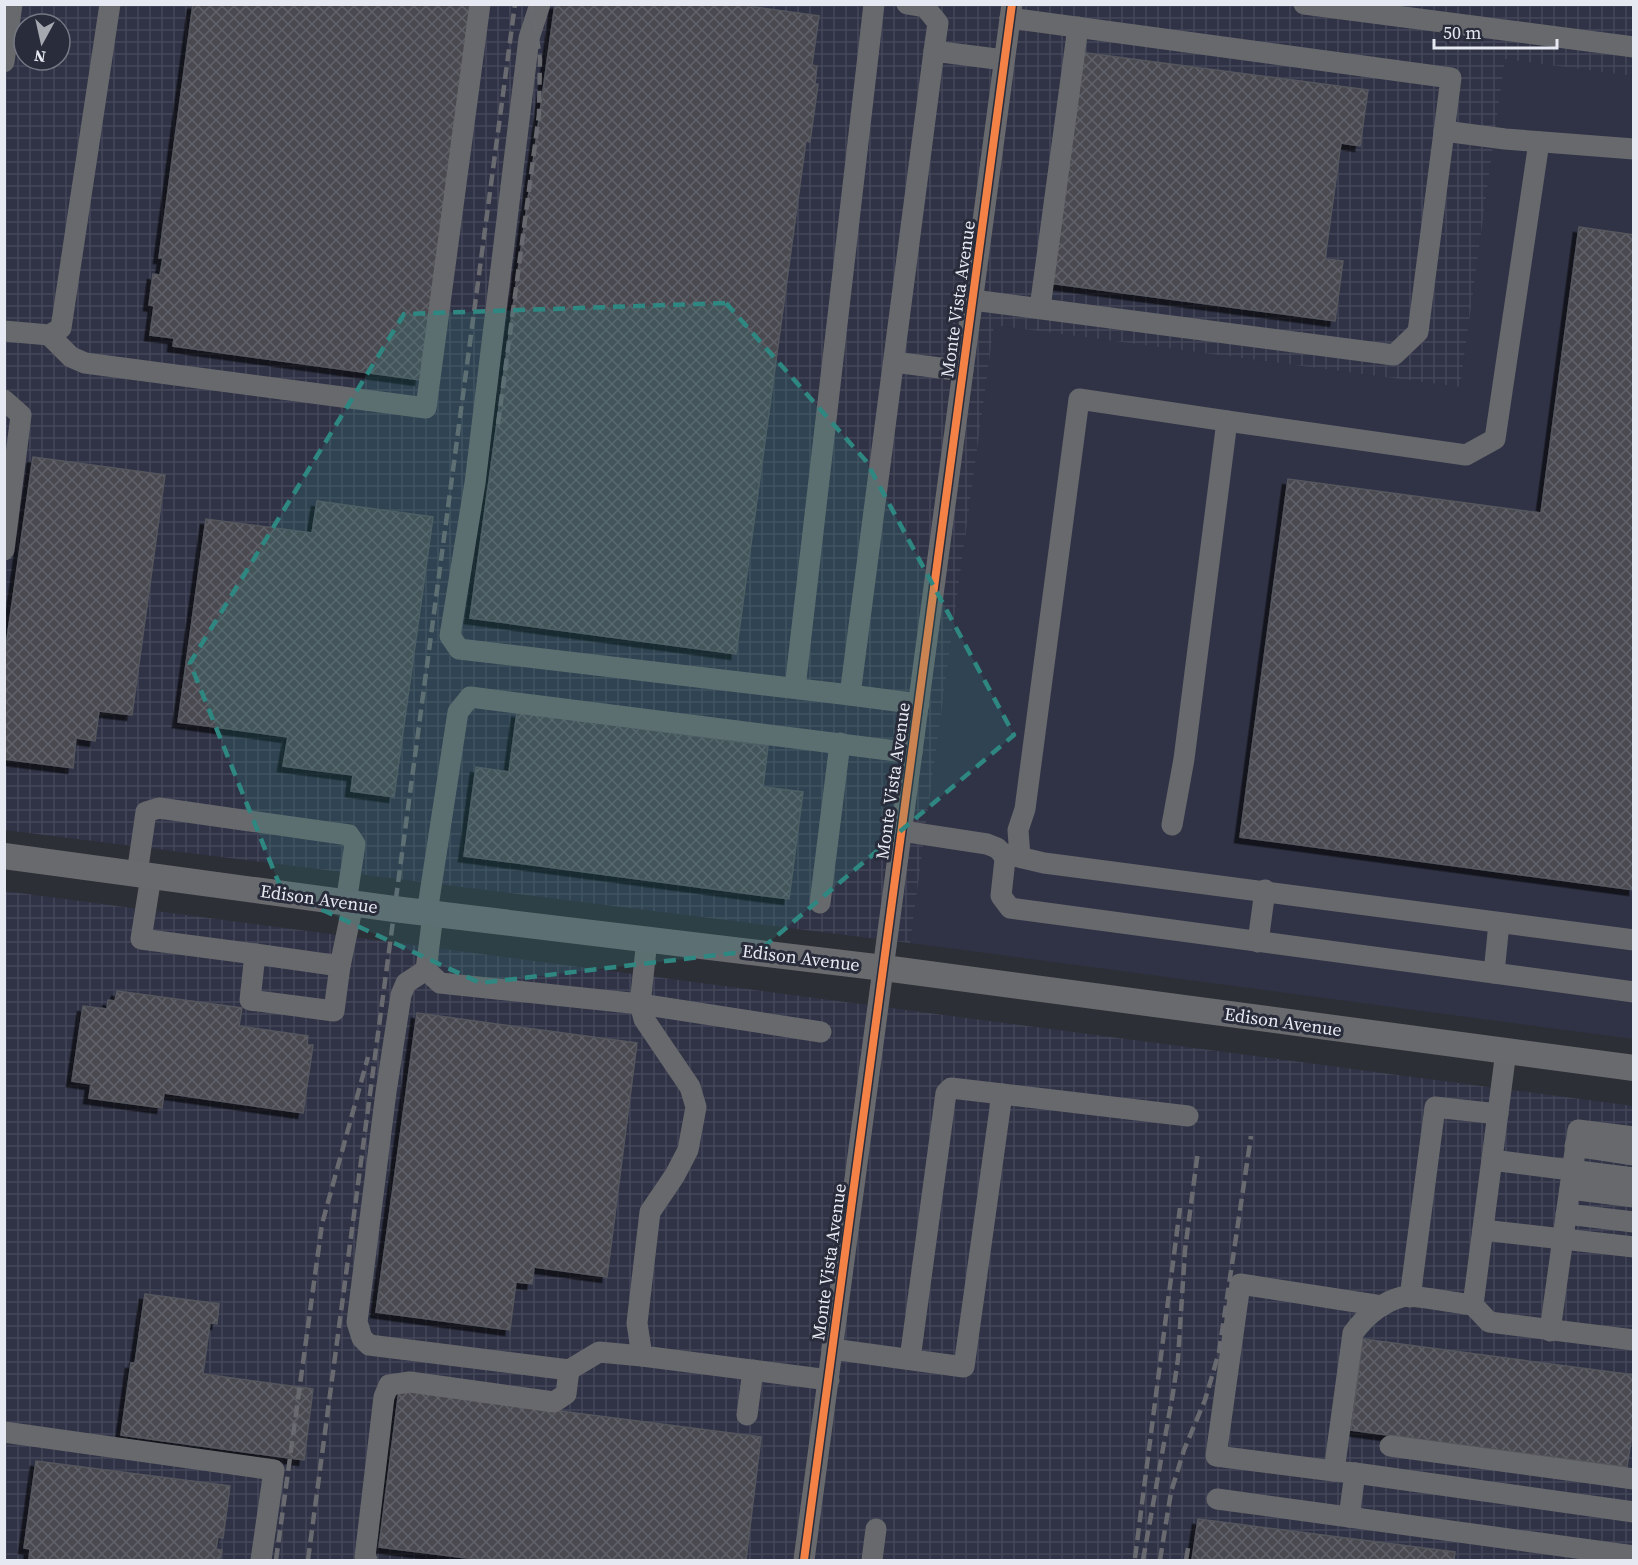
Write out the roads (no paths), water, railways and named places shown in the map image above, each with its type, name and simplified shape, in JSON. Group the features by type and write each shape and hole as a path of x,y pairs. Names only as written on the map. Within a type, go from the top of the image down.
{"main road":[{"name":"Edison Avenue","path":"4,856 430,914 884,968 1634,1068"}],"street":[{"path":"4,62 12,4"},
{"path":"4,331 50,335 61,328 110,4"},
{"path":"50,335 71,357 85,363 426,408 480,4"},
{"path":"540,4 529,38 475,483 450,636 459,649 919,704"},
{"path":"795,688 874,4"},
{"path":"850,695 938,23 926,7 907,4"},
{"path":"1304,4 1634,47"},
{"path":"973,300 1394,355 1418,332 1451,78 1078,27 1011,11"},
{"name":"Monte Vista Avenue","path":"804,1560 1011,11"},
{"path":"1040,308 1078,27"},
{"path":"934,51 1004,60"},
{"path":"1444,131 1539,142 1634,149"},
{"path":"1539,142 1495,440 1466,455 1079,399 1025,809 1011,855 1005,859 1001,896 1010,908 1634,992"},
{"path":"894,362 963,371"},
{"path":"4,400 21,415 4,550"},
{"path":"1172,825 1184,759 1227,421"},
{"path":"426,970 430,914 459,712 470,697 912,753"},
{"path":"820,903 840,744"},
{"path":"255,954 249,1000 334,1011 350,903 355,844 349,835 159,808 146,812 141,939 255,954 340,966"},
{"path":"902,831 987,844 1011,855 1044,863 1634,940"},
{"path":"1258,942 1265,891"},
{"path":"1494,973 1499,923"},
{"path":"642,1356 637,1323 650,1212 675,1175 688,1150 696,1107 690,1087 644,1019 640,1004 647,940"},
{"path":"426,970 440,983 640,1004 821,1032"},
{"path":"426,970 406,983 401,995 386,1092 357,1322 362,1338 369,1345 569,1370 598,1352 829,1380"},
{"path":"1473,1305 1506,1051"},
{"path":"910,1359 946,1093 951,1088 1188,1116"},
{"path":"832,1349 964,1366 1002,1094"},
{"path":"1410,1297 1435,1107 1498,1114"},
{"path":"1550,1331 1578,1130 1634,1137"},
{"path":"1575,1146 1634,1155"},
{"path":"1492,1160 1634,1197"},
{"path":"1571,1179 1634,1178"},
{"path":"1566,1214 1634,1222"},
{"path":"1483,1230 1634,1247"},
{"path":"1382,1306 1240,1284 1216,1456 1634,1512"},
{"path":"1349,1517 1344,1472 1353,1333 1363,1320 1382,1306 1404,1296 1473,1305 1489,1322 1634,1340"},
{"path":"367,1560 365,1557 384,1397 389,1385 410,1382 554,1402 566,1394 569,1370"},
{"path":"747,1415 753,1371"},
{"path":"4,1432 274,1470 261,1560"},
{"path":"1390,1446 1634,1479"},
{"path":"1217,1499 1349,1517 1523,1551 1634,1556"},
{"path":"872,1560 876,1529"}],"railway":[{"path":"308,1560 515,4"},
{"path":"498,424 539,114 540,59 532,4"},
{"path":"276,1560 322,1224 368,1057"},
{"path":"1160,1560 1171,1492 1184,1450 1205,1400 1219,1352 1251,1136"},
{"path":"1143,1560 1178,1359 1185,1250 1198,1151"},
{"path":"1135,1558 1180,1208"},
{"path":"1186,1560 1189,1543"}]}
